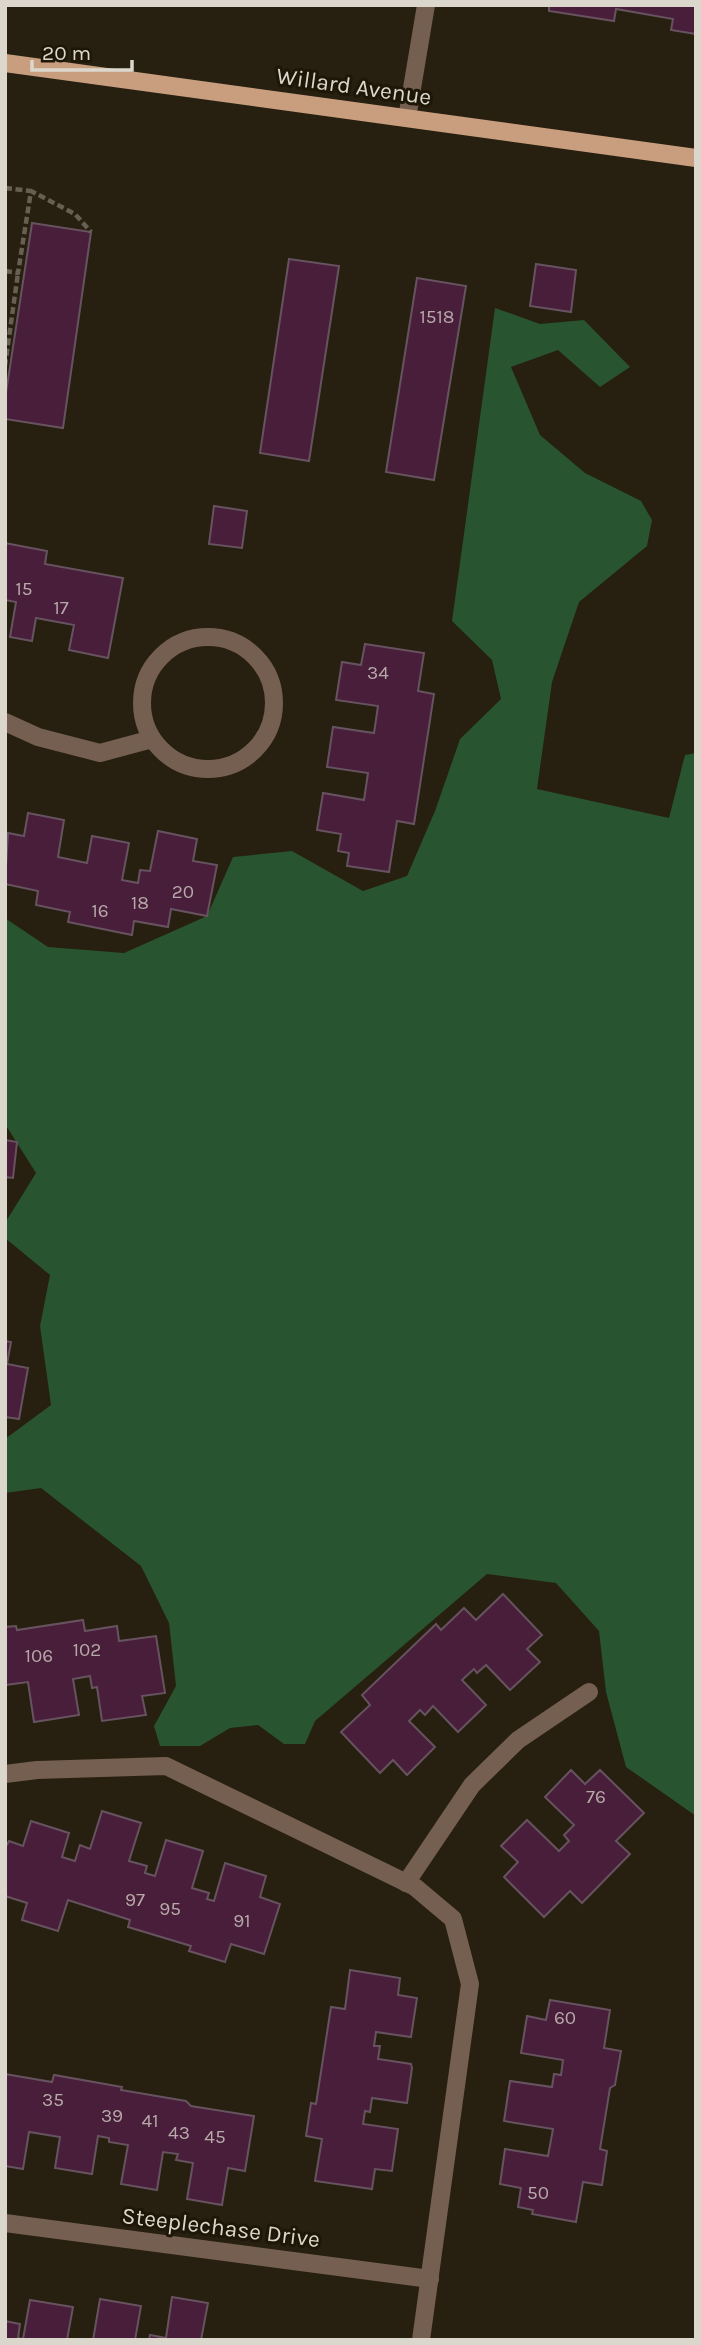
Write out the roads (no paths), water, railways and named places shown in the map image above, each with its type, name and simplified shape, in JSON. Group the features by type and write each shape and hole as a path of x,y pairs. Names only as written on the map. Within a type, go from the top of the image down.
{"main road":[{"name":"Willard Avenue","path":"5,63 696,158"}],"street":[{"path":"407,118 426,5"},
{"path":"198,638 221,638 242,646 260,661 270,680 275,702 271,725 261,744 246,758 227,767 195,768 167,755 152,739 144,720 142,699 147,678 159,659 177,645 198,638"},
{"path":"5,722 38,737 100,753 152,739"},
{"path":"406,1883 472,1785 518,1740 589,1692"},
{"path":"5,1774 37,1770 166,1766 406,1883 453,1919 470,1984 421,2340"},
{"name":"Steeplechase Drive","path":"5,2223 430,2279"}]}
